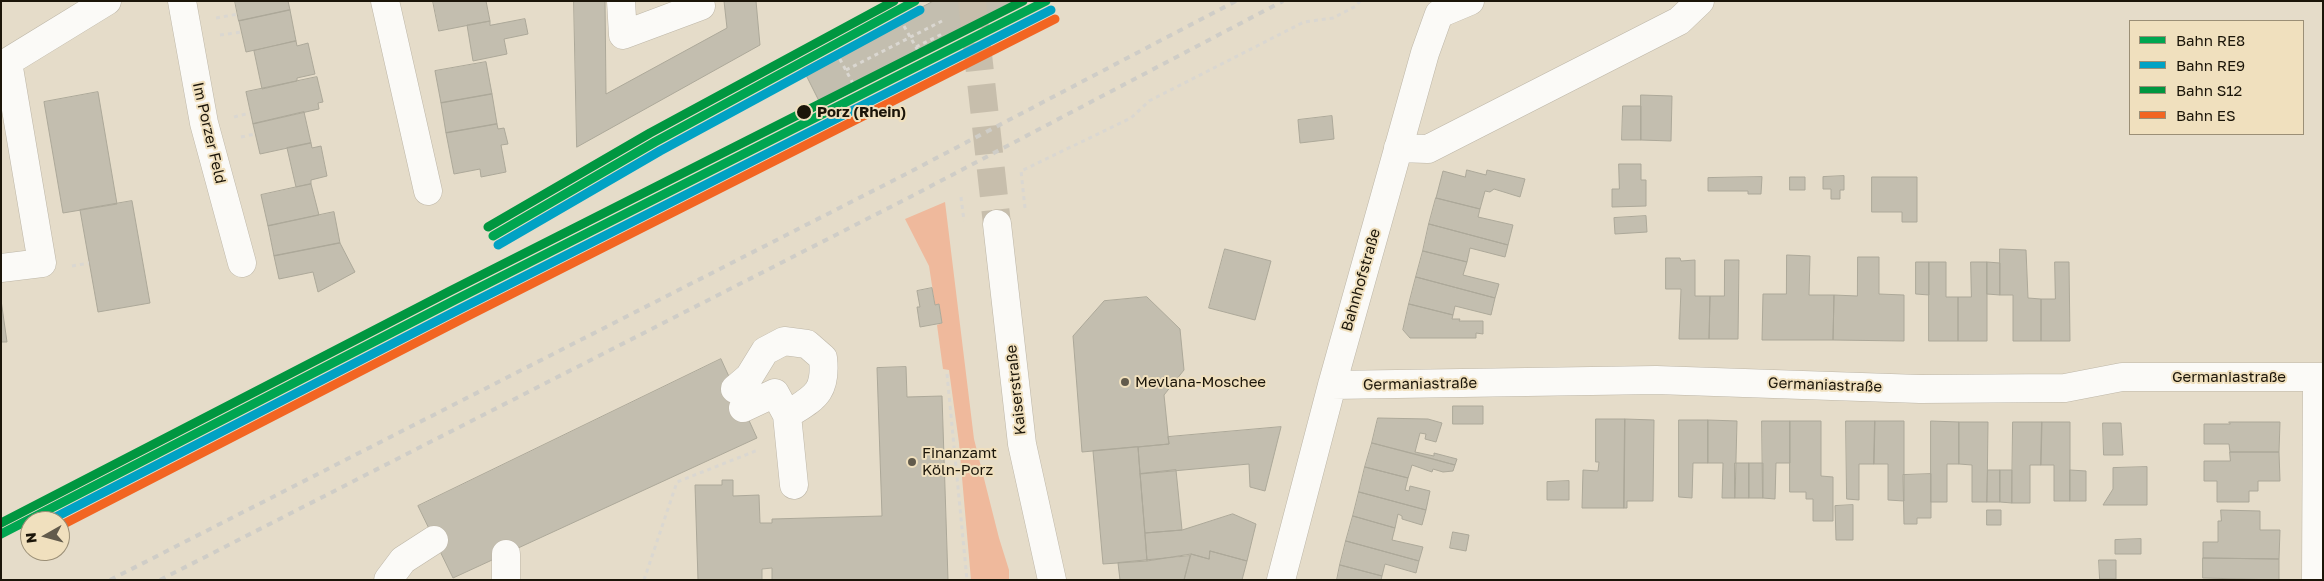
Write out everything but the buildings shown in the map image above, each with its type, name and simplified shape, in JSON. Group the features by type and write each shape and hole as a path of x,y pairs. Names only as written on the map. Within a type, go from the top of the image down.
{"street":[{"name":"Im Porzer Feld","path":"182,1 204,123 242,263"},
{"path":"385,1 428,191"},
{"path":"621,1 623,34 701,6"},
{"name":"Bahnhofstraße","path":"1281,580 1332,385 1398,148 1438,14 1470,1"},
{"path":"1398,148 1428,149 1679,21 1700,1"},
{"path":"1,268 42,263 5,64 106,2"},
{"name":"Kaiserstraße","path":"998,224 1022,444 1044,567 1052,580"},
{"path":"788,426 816,396 825,376 823,358 806,344 784,341 766,350 749,377 739,398 775,393 788,426 794,485"},
{"name":"Germaniastraße","path":"1332,385 1656,380 1920,388 2055,388 2122,377 2320,377"},
{"path":"2316,580 2320,377"},
{"path":"388,580 403,560 434,540"}],"path":[{"path":"1021,171 1131,118 1149,101 1304,22 1333,18 1356,6 1360,1"},
{"path":"900,19 920,56"},
{"path":"846,70 942,21"},
{"path":"916,47 944,33"},
{"path":"836,52 856,89"},
{"path":"947,374 967,580"},
{"path":"644,580 677,482 788,426"}],"shaded area":[{"path":"945,202 974,439 1009,570 1009,580 971,580 959,443 949,370 943,369 937,325 942,323 939,304 935,305 929,266 905,219"}],"tunnel":[{"path":"972,1 997,224"}],"railway":[{"path":"110,580 904,175 1236,1"},
{"path":"160,580 912,196 1283,1"}],"rail line":[{"name":"S12","path":"488,227 650,133 894,1"},
{"name":"RE8","path":"493,236 655,142 915,1"},
{"name":"S12","path":"1,523 450,291 1023,1"},
{"name":"RE8","path":"1,534 455,300 1046,1"},
{"name":"RE9","path":"498,245 660,151 920,10"},
{"name":"RE9","path":"67,511 460,309 1051,10"},
{"name":"ES","path":"70,521 464,318 1055,19"}],"place":[{"name":"Porz (Rhein)","path":"804,112"},
{"name":"Mevlana-Moschee","path":"1125,382"},
{"name":"Finanzamt Köln-Porz","path":"912,462"}]}
